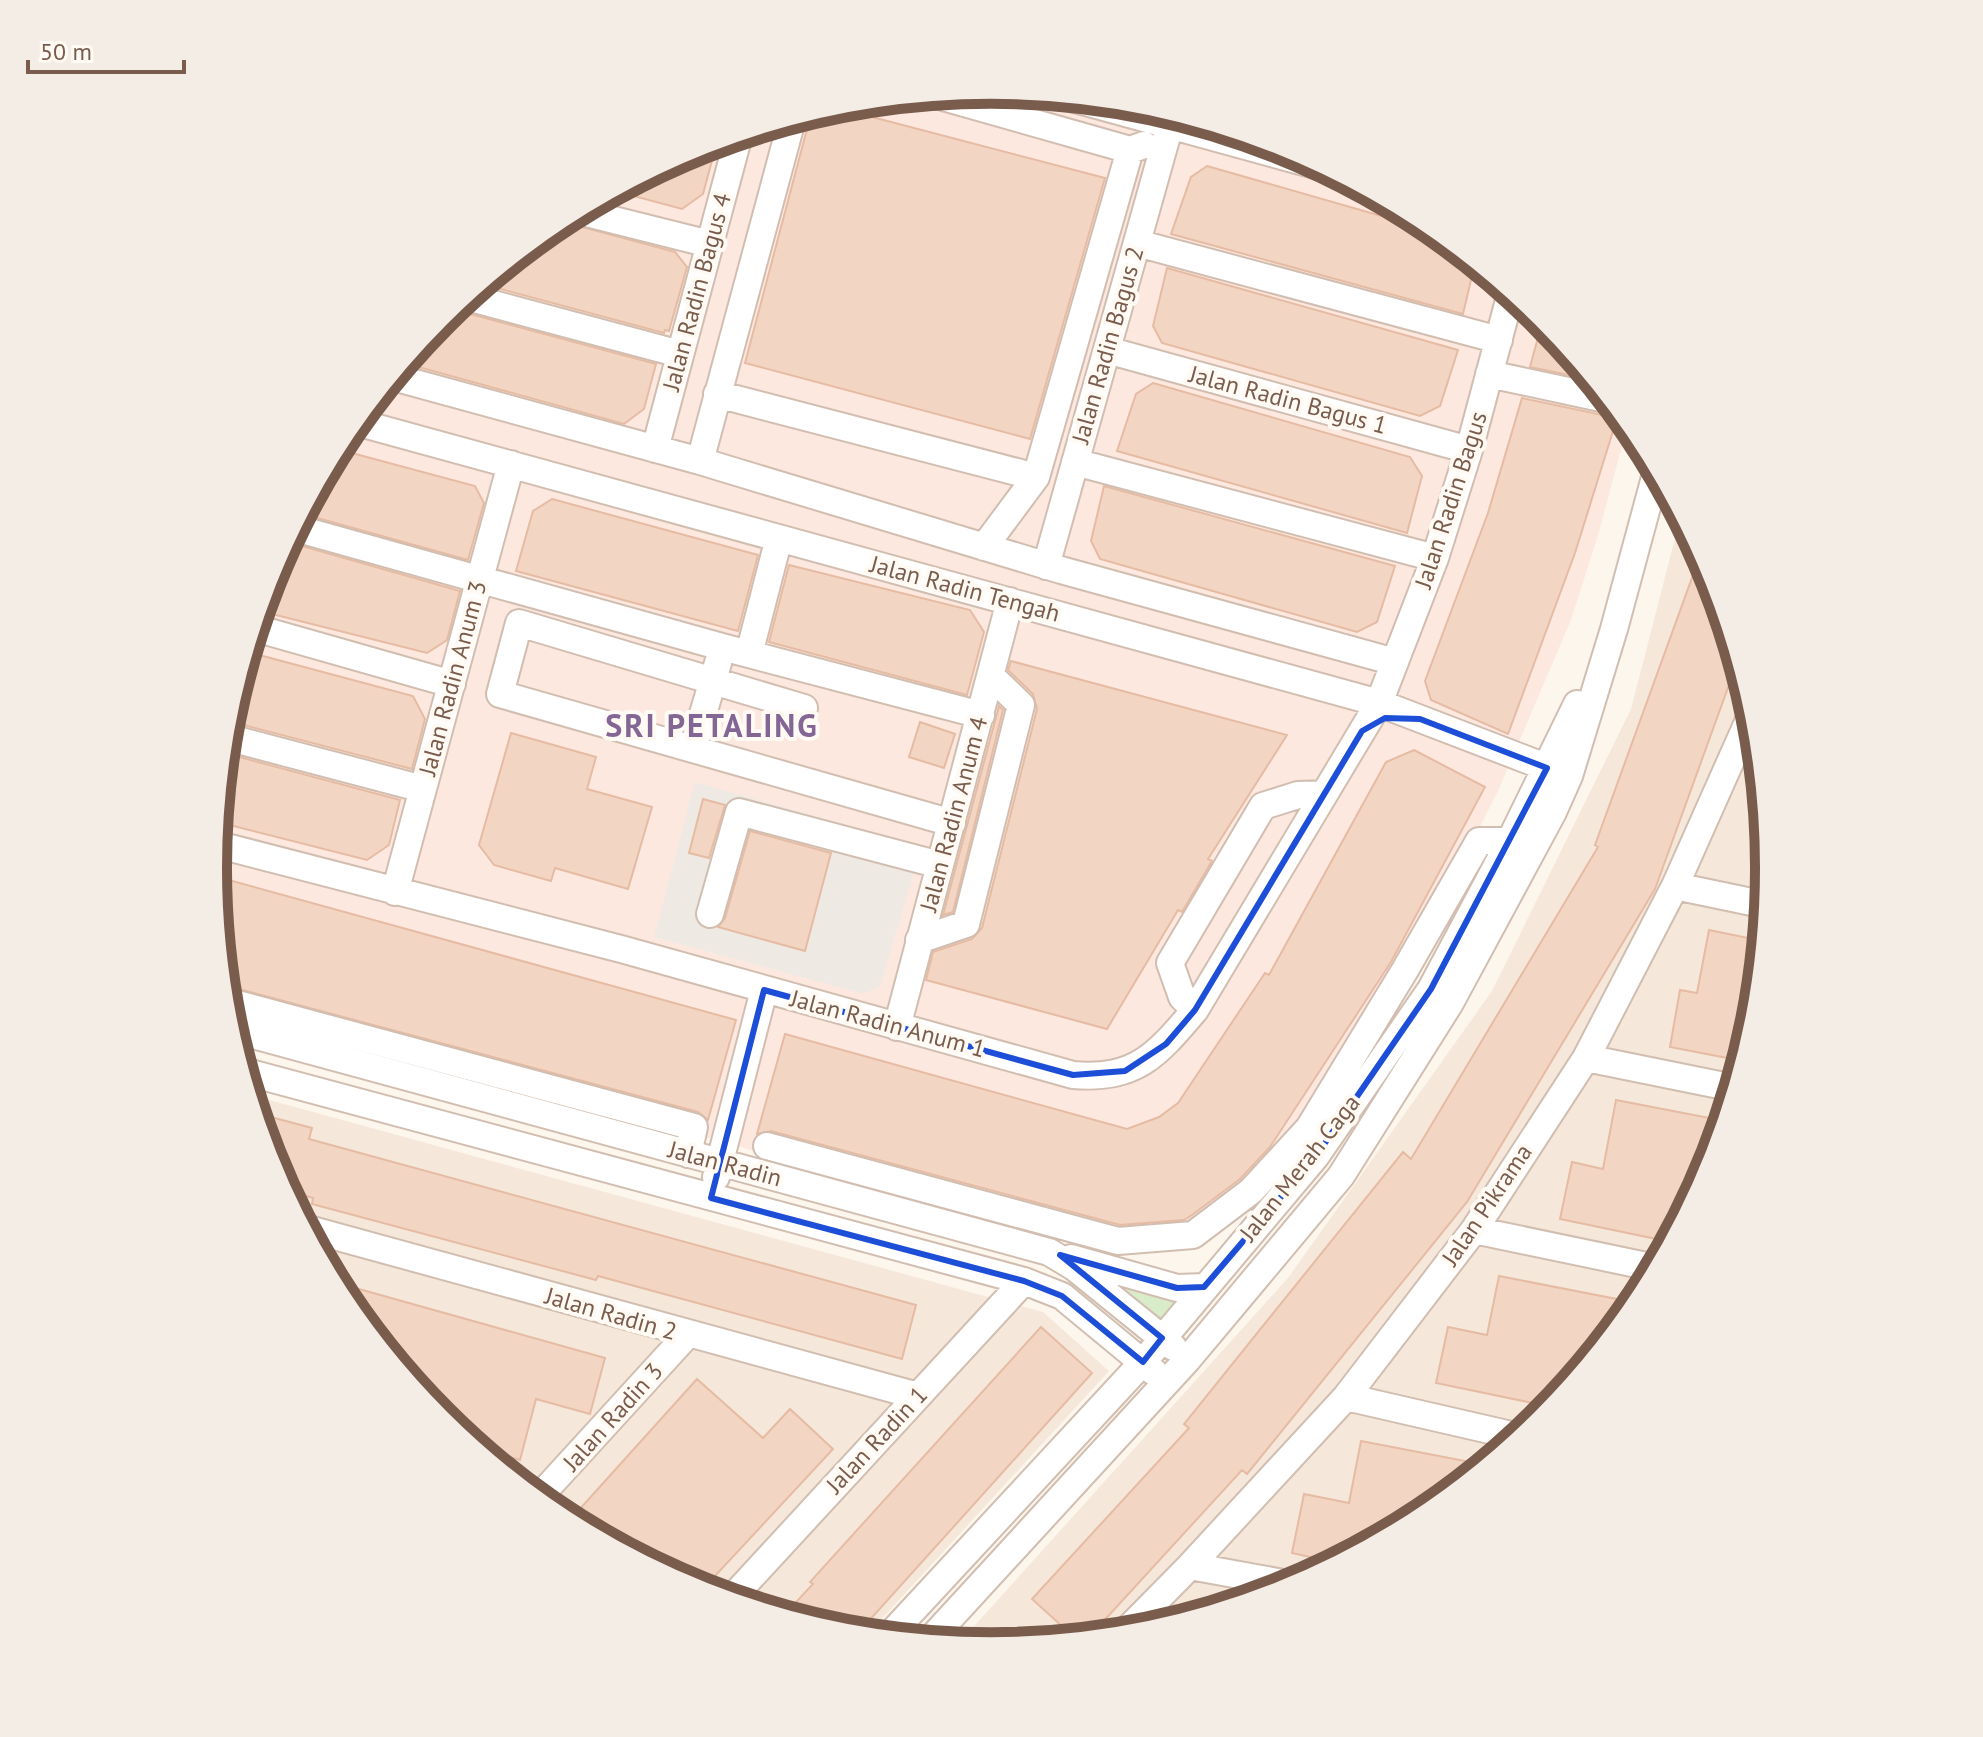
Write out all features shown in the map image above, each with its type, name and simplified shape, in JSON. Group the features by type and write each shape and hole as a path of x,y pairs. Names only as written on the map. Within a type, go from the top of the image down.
{"street":[{"path":"971,105 1130,150 1168,131"},
{"path":"1136,118 1168,131 1254,151"},
{"name":"Jalan Radin Bagus 2","path":"1046,566 1168,131"},
{"path":"700,461 789,132"},
{"name":"Jalan Radin Bagus 4","path":"655,449 735,149"},
{"path":"984,547 1036,477 1130,150"},
{"path":"595,215 710,244"},
{"path":"1137,243 1499,340"},
{"path":"480,301 680,354"},
{"name":"Jalan Radin Bagus","path":"1379,703 1435,558 1469,450 1508,305"},
{"name":"Jalan Radin Bagus 1","path":"1107,350 1469,450"},
{"path":"1489,374 1592,396"},
{"name":"Jalan Radin Tengah","path":"404,380 700,461 1046,566 1395,662"},
{"path":"717,394 1036,477"},
{"name":"Jalan Radin Tengah","path":"369,426 1379,703 1558,772"},
{"path":"1075,462 1435,558"},
{"name":"Jalan Radin Anum 3","path":"395,892 511,464"},
{"name":"Jalan Merah Caga","path":"898,1627 1143,1362 1316,1156 1431,989 1510,841 1558,772 1614,629 1653,485"},
{"path":"306,531 722,647 981,715"},
{"path":"749,654 779,538"},
{"name":"Jalan Radin Anum 4","path":"897,1027 1010,601"},
{"path":"804,708 519,623 500,694 952,823"},
{"path":"266,631 452,684"},
{"path":"693,748 722,647"},
{"path":"919,940 966,924 1021,705 991,676"},
{"name":"Jalan Radin Anum 1","path":"228,847 621,949 1073,1075 1101,1077 1146,1061 1166,1044 1195,1010 1379,703"},
{"path":"1362,731 1385,718 1420,719"},
{"name":"Jalan Pikrama","path":"1138,1618 1346,1397 1474,1230 1586,1058 1675,886 1743,734"},
{"path":"239,740 423,789"},
{"name":"Jalan Merah Caga","path":"938,1631 1188,1359 1341,1176 1450,1003 1553,812 1558,772"},
{"path":"1195,1010 1182,997 1170,963 1263,806 1298,795 1324,794"},
{"path":"710,914 739,812 940,865"},
{"path":"767,1146 1118,1241 1193,1235 1251,1191 1309,1128 1479,841 1510,841"},
{"path":"1675,886 1755,903"},
{"path":"711,1198 764,990"},
{"path":"240,1005 694,1127 688,1154"},
{"name":"Jalan Radin","path":"245,1033 1049,1252 1074,1267 1188,1359"},
{"path":"1586,1058 1724,1086"},
{"name":"Jalan Radin","path":"256,1074 1024,1281 1062,1296 1167,1382"},
{"path":"788,1181 794,1154"},
{"path":"1474,1230 1645,1266"},
{"name":"Jalan Radin 2","path":"319,1232 918,1396"},
{"path":"1049,1252 1177,1288 1204,1287"},
{"name":"Jalan Radin 1","path":"740,1590 1024,1281"},
{"name":"Jalan Radin 3","path":"546,1489 687,1335"},
{"path":"1346,1397 1506,1434"},
{"path":"1190,1566 1269,1580"}],"highlighted area":[{"path":"1385,718 1420,719 1547,768 1431,989 1316,1156 1204,1287 1177,1288 1060,1255 1162,1338 1143,1362 1062,1296 1024,1281 711,1198 764,990 1073,1075 1125,1071 1166,1044 1195,1010 1362,731"}],"shaded area":[{"path":"941,106 1042,106 1141,119 1189,130 1284,162 1374,206 1457,262 1496,294 1566,364 1624,439 1571,620 1498,791 1399,987 1260,1190 1209,1235 1172,1251 1094,1245 240,1008 229,919 227,868 229,818 242,719 253,671 285,576 329,486 385,403 417,364 487,294 526,262 609,206 653,183 699,162 794,130 842,119"},
{"path":"1677,530 1715,623 1741,719 1754,818 1754,919 1741,1018 1730,1066 1698,1161 1654,1251 1598,1334 1566,1373 1496,1443 1416,1504 1330,1554 1237,1592 1141,1618 1042,1631 969,1632 1288,1278 1492,991 1631,709"},
{"path":"695,782 922,846 880,986 864,994 654,937"},
{"path":"263,1098 1043,1312 1109,1371 877,1624 794,1607 746,1592 699,1575 609,1531 526,1475 451,1409 385,1334 329,1251 285,1161"}],"green space":[{"path":"1102,1282 1183,1303 1161,1332"}],"building":[{"path":"865,115 1105,178 1030,439 745,363 808,127"},
{"path":"713,157 703,194 682,209 630,195"},
{"path":"1207,166 1396,220 1472,275 1463,314 1171,234 1191,177"},
{"path":"578,226 675,252 687,267 669,331 665,330 664,333 495,287"},
{"path":"1167,268 1458,350 1440,406 1420,416 1162,343 1153,326"},
{"path":"467,313 656,364 644,409 624,424 415,366"},
{"path":"1539,335 1576,377 1530,367"},
{"path":"1153,383 1410,457 1422,476 1407,533 1117,451 1136,394"},
{"path":"1522,398 1607,416 1614,426 1575,553 1508,734 1431,700 1425,681 1488,513"},
{"path":"350,453 475,486 484,503 468,560 313,517"},
{"path":"1104,486 1395,566 1377,622 1357,632 1100,559 1091,541"},
{"path":"552,499 758,555 738,631 516,571 533,511"},
{"path":"299,545 460,591 447,640 427,653 271,614"},
{"path":"789,565 970,610 984,632 967,695 769,642"},
{"path":"1695,569 1732,678 1655,889 1467,1202 1247,1474 1242,1470 1100,1624 1065,1629 1032,1599 1189,1428 1184,1424 1403,1152 1411,1159 1598,847 1595,845"},
{"path":"258,655 413,696 425,719 412,769 241,724"},
{"path":"1011,661 1287,735 1208,859 1212,861 1182,912 1178,910 1107,1029 926,980 933,952 972,939 982,928 1037,709 1033,694 1008,670"},
{"path":"999,706 1003,710 953,912 943,915"},
{"path":"920,722 955,734 944,768 909,757"},
{"path":"511,733 596,757 587,789 652,807 628,889 555,868 551,881 494,865 479,845"},
{"path":"1414,750 1485,787 1391,962 1270,1147 1240,1179 1184,1220 1120,1225 771,1131 757,1134 785,1034 1127,1129 1159,1117 1178,1103 1265,973 1269,975 1386,762"},
{"path":"236,756 400,800 389,845 367,860 229,825"},
{"path":"703,799 725,805 709,858 689,853"},
{"path":"750,831 831,853 805,951 718,927 725,918"},
{"path":"227,880 736,1020 708,1120 698,1112 237,989"},
{"path":"1709,930 1752,939 1741,1018 1732,1059 1670,1047 1680,990 1697,993"},
{"path":"1616,1100 1713,1119 1698,1161 1660,1240 1560,1219 1572,1162 1603,1169"},
{"path":"269,1116 312,1128 309,1139 916,1305 902,1359 598,1276 596,1280 312,1204 313,1198 300,1194"},
{"path":"1499,1276 1622,1300 1598,1334 1537,1404 1436,1383 1448,1327 1487,1335"},
{"path":"352,1287 605,1358 590,1414 536,1399 520,1460 501,1455 451,1409 385,1334"},
{"path":"1041,1327 1092,1373 868,1622 792,1606 813,1584 810,1582"},
{"path":"697,1379 763,1438 790,1409 833,1449 712,1580 653,1554 578,1511"},
{"path":"1361,1441 1472,1462 1416,1504 1330,1554 1319,1559 1292,1553 1304,1494 1349,1503"}],"district":[{"name":"SRI PETALING","path":"712,726"}]}
